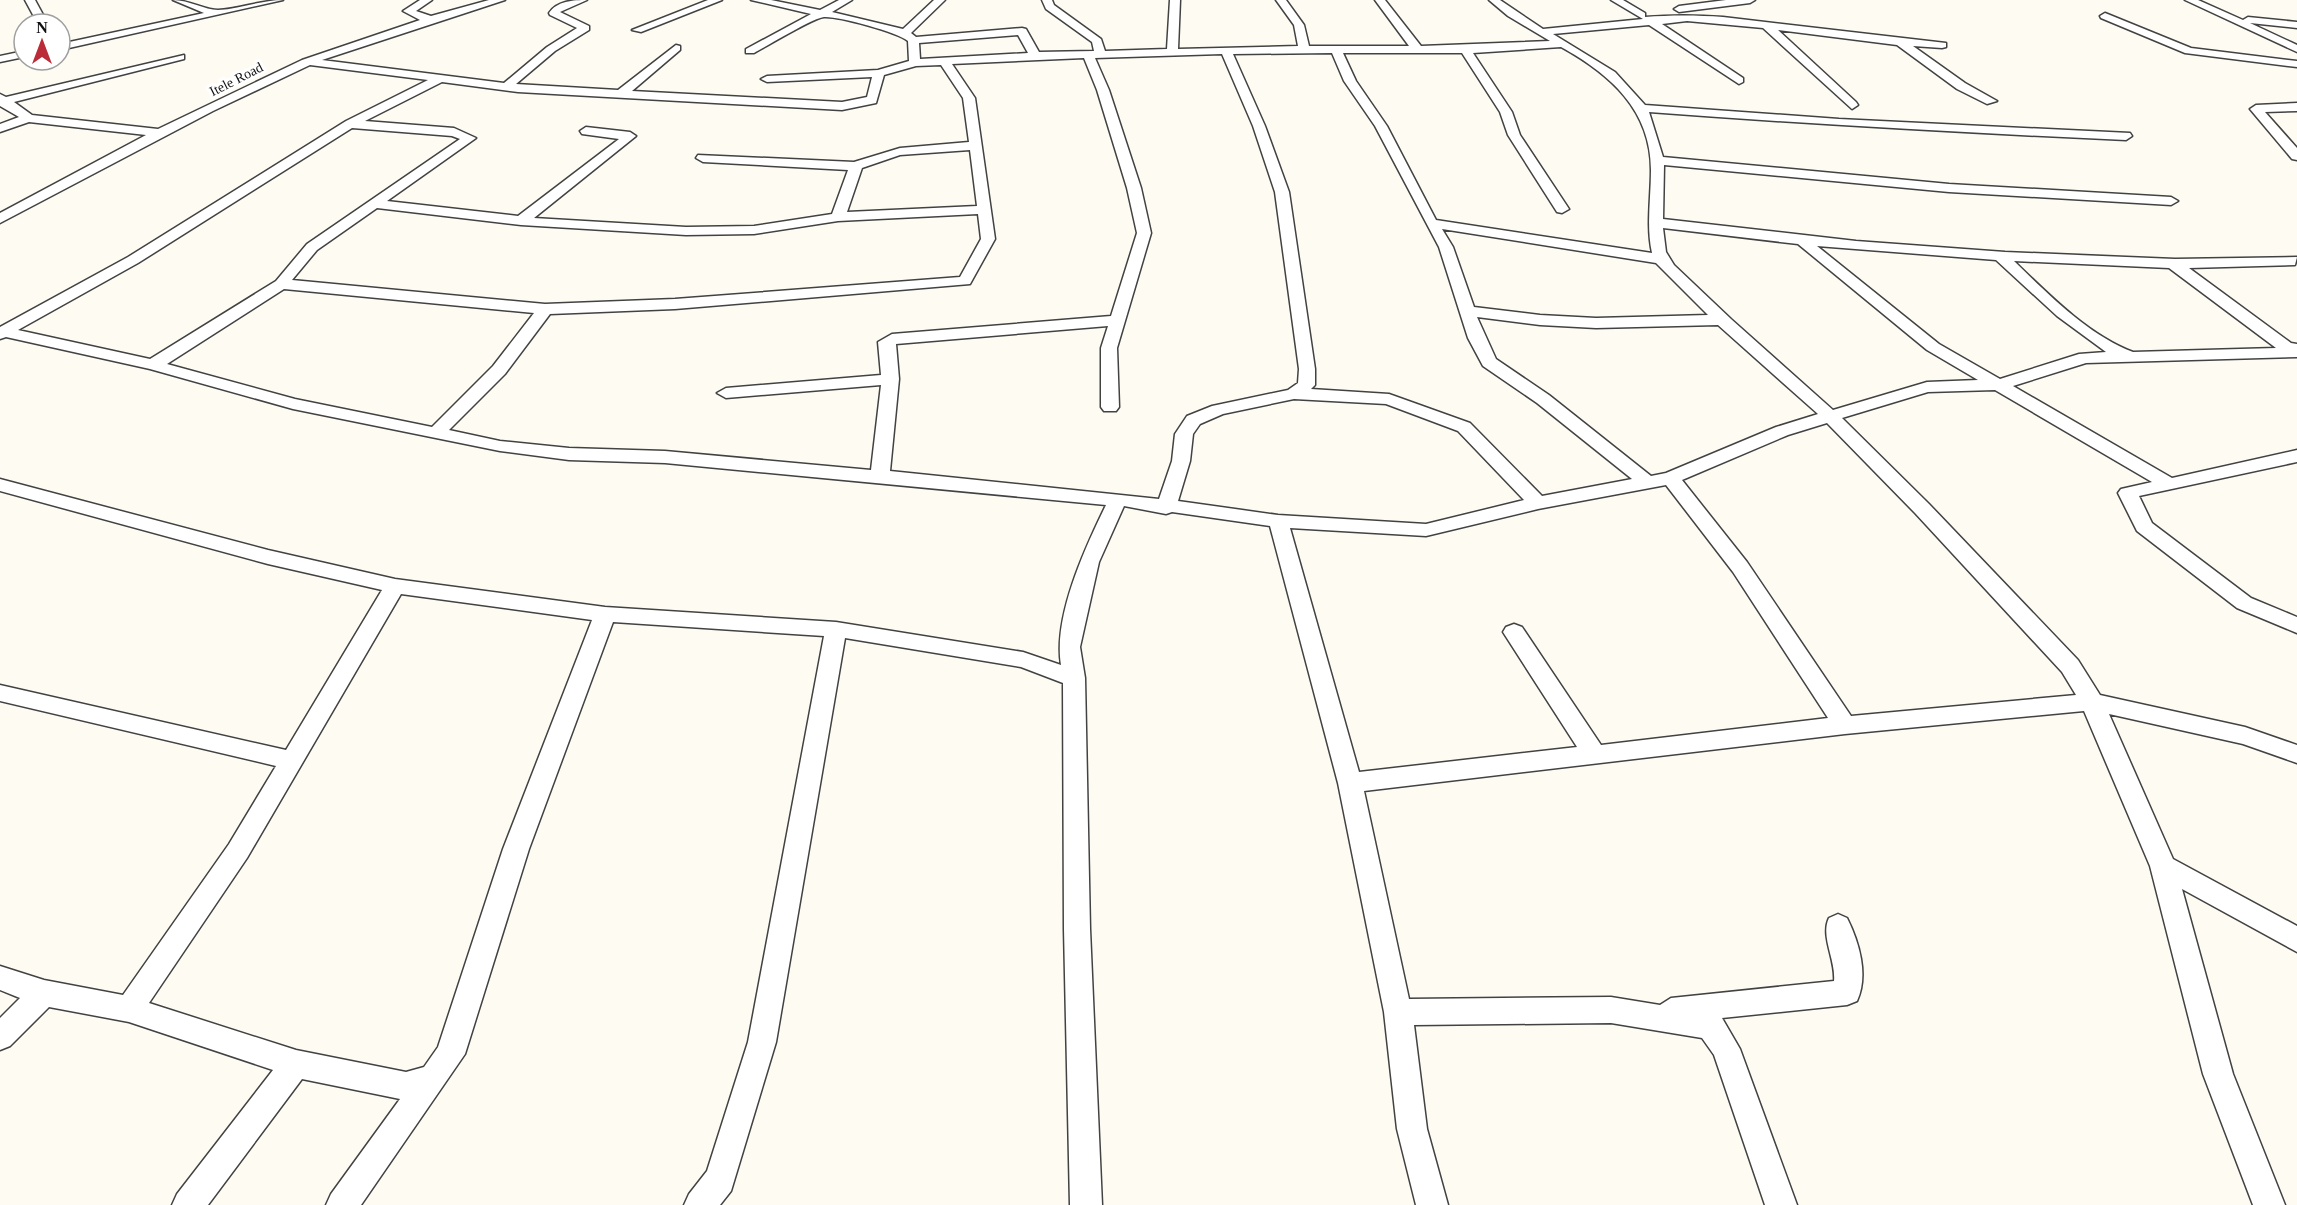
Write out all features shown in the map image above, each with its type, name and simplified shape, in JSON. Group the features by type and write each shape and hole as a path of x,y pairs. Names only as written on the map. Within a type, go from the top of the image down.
{"street":[{"path":"178,0 215,14"},
{"path":"72,44 278,0"},
{"path":"427,0 408,11 430,20"},
{"name":"Itele Road","path":"0,219 159,133 310,62 375,37 500,0"},
{"path":"508,85 551,48 585,28 554,13 557,9 582,0"},
{"path":"637,30 717,0"},
{"path":"756,0 888,27 909,37 1022,31 1035,55 1029,56"},
{"path":"750,51 847,0"},
{"path":"909,37 940,0"},
{"path":"1047,0 1050,7 1096,41 1094,55 1134,188 1143,232 1108,348 1110,407"},
{"path":"1172,52 1175,0"},
{"path":"1281,0 1299,25 1304,49"},
{"path":"1380,0 1417,49"},
{"path":"1494,0 1509,14 1590,59 1614,78 1641,108 1657,160 1655,187 1658,223 1655,236 1660,258 1720,320 1829,415 2070,666 2092,702 2163,866 2218,1074 2269,1205"},
{"path":"1616,0 1653,22 1738,80"},
{"path":"1641,15 1750,0"},
{"path":"2190,0 2297,49"},
{"path":"2105,16 2180,48 2297,64"},
{"path":"1541,32 1687,18 1942,45"},
{"path":"2233,19 2297,25"},
{"path":"1766,25 1852,105"},
{"path":"909,37 915,63"},
{"path":"1900,42 1961,86 1991,101"},
{"path":"767,79 879,73 915,63 1029,56 1304,49 1466,50 1562,44"},
{"path":"622,93 676,48"},
{"path":"1336,49 1350,81 1381,126 1431,223 1446,247 1476,338 1490,362 1543,399 1647,482"},
{"path":"1466,50 1506,112 1514,135 1562,209"},
{"path":"1226,51 1259,126 1282,192 1307,369 1306,385 1294,394"},
{"path":"1,100 180,57"},
{"path":"310,62 508,85 842,106 872,100 879,73"},
{"path":"281,284 545,309 675,304 965,281 988,239 982,210 969,98 945,62"},
{"path":"2,333 133,260 350,124 443,76"},
{"path":"1,100 28,118 74,126 159,133"},
{"path":"2297,107 2256,109 2297,156"},
{"path":"1641,108 1839,123 2126,136 2077,134"},
{"path":"0,128 28,118"},
{"path":"153,365 281,284 312,247 470,138 454,132 350,124"},
{"path":"521,220 630,136 586,131"},
{"path":"703,158 740,162 856,166 877,155 909,148 976,146"},
{"path":"1657,160 1949,188 2171,201"},
{"path":"838,218 856,166"},
{"path":"375,204 521,220 686,231 742,231 838,218 982,210"},
{"path":"1431,223 1516,238 1660,258"},
{"path":"1658,223 1805,243 2001,257 2175,265 2231,265 2295,261"},
{"path":"1805,243 1933,347 2168,483"},
{"path":"2001,257 2062,311 2104,344 2122,355 2144,356"},
{"path":"2175,265 2286,347 2297,350"},
{"path":"436,433 499,370 545,309"},
{"path":"1468,311 1540,320 1596,323 1720,320"},
{"path":"880,476 890,379 886,342 892,339 1117,320"},
{"path":"2,333 153,365 293,404 500,446 569,454 666,457 880,476 1079,498 1118,499 1166,508 1278,521 1426,530 1538,503 1671,478 1782,430 1927,387 1998,384 2085,358 2297,350"},
{"path":"726,393 890,379"},
{"path":"1166,508 1181,461 1184,434 1193,420 1218,410 1294,394 1389,399 1464,427 1538,503"},
{"path":"2297,456 2168,483 2128,494 2144,526 2244,603 2297,626"},
{"path":"1671,478 1740,567 1845,725"},
{"path":"0,485 268,556 395,586 605,614 836,629 1023,660 1074,678"},
{"path":"1086,1205 1077,929 1074,678 1069,647 1089,562 1118,499"},
{"path":"1278,521 1350,783 1398,1012 1412,1129 1432,1205"},
{"path":"129,1009 238,851 395,586"},
{"path":"342,1205 450,1054 516,849 605,614"},
{"path":"700,1205 720,1180 762,1042 836,629"},
{"path":"1514,632 1595,755"},
{"path":"1023,660 1069,647"},
{"path":"0,693 291,760"},
{"path":"1350,783 1845,725 2092,702 2245,736 2297,754"},
{"path":"2163,866 2297,940"},
{"path":"1646,1014 1847,992 1849,968 1838,926"},
{"path":"0,978 44,993 129,1009 296,1064 406,1086 433,1078"},
{"path":"0,1037 44,993"},
{"path":"1398,1012 1611,1010 1711,1026 1726,1049 1781,1205"},
{"path":"188,1205 296,1064"}]}
